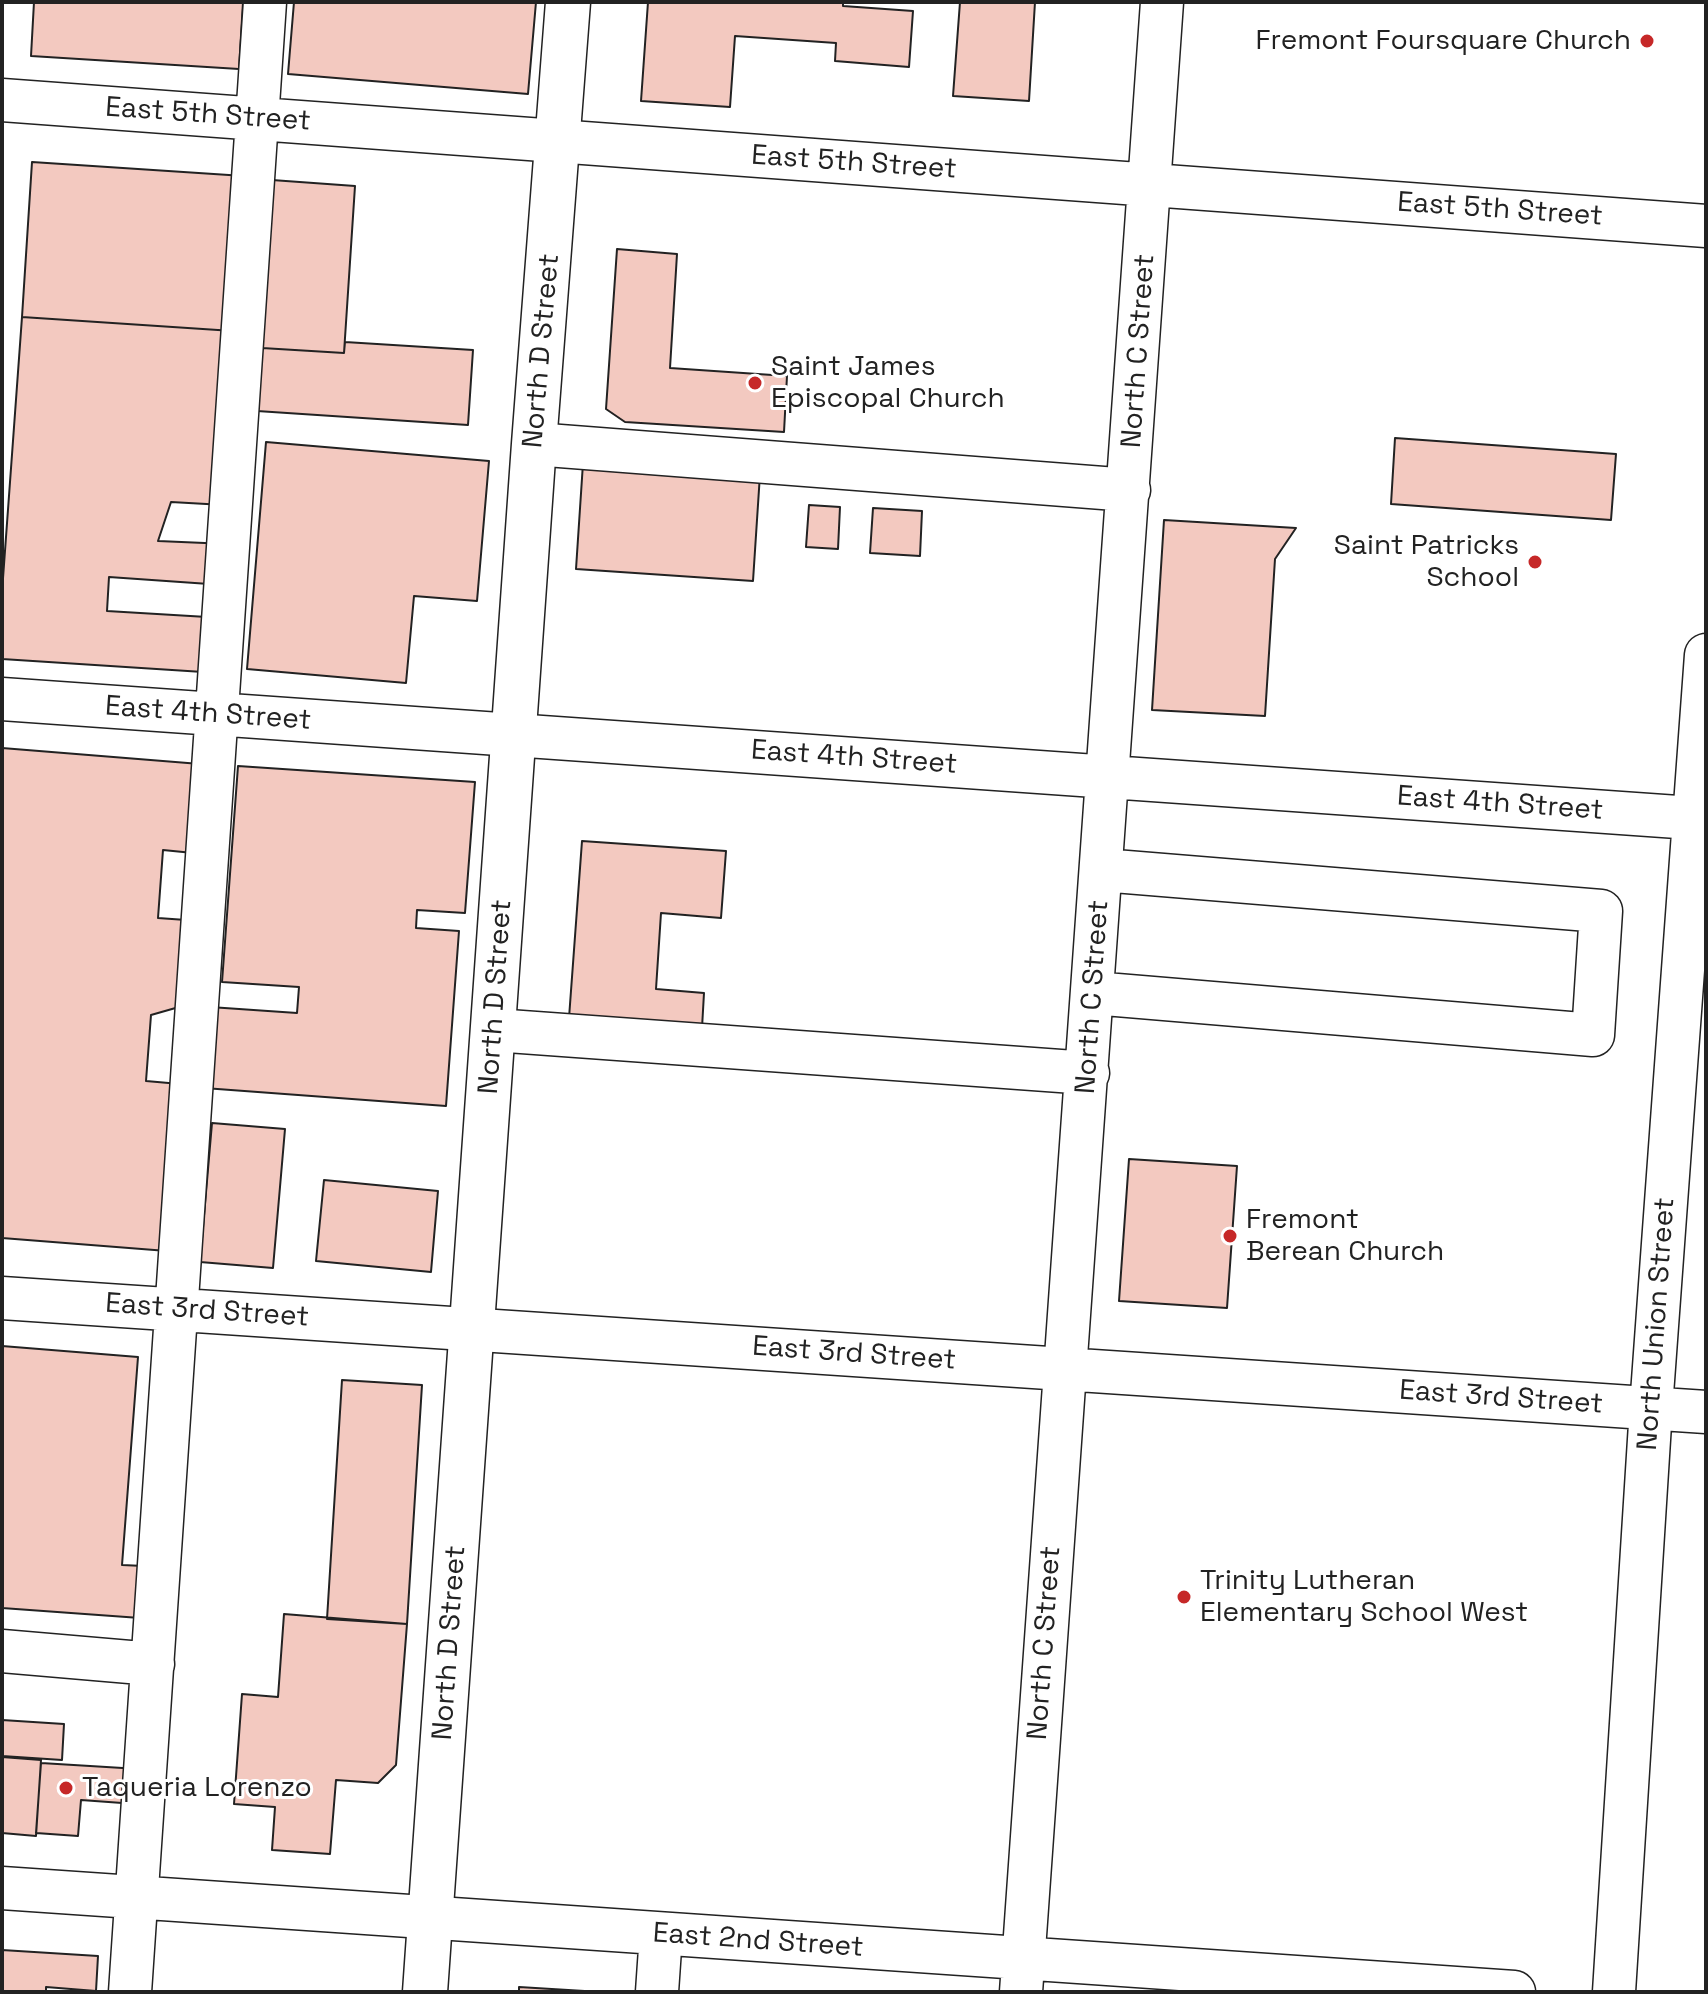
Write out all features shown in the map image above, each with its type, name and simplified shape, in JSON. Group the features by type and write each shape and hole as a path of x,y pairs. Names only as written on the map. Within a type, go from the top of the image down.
{"main road":[{"name":"North D Street","path":"425,1992 568,2"}],"street":[{"path":"130,1992 265,2"},
{"name":"North C Street","path":"1022,1975 1162,2"},
{"name":"East 5th Street","path":"2,100 1706,226"},
{"path":"534,444 1129,490"},
{"name":"North Union Street","path":"1614,1992 1651,1408 1700,818 1706,655"},
{"name":"East 4th Street","path":"2,699 1700,818"},
{"path":"1093,993 1593,1035 1601,911 1102,870"},
{"path":"494,1030 1088,1073"},
{"name":"East 3rd Street","path":"2,1298 1706,1412"},
{"path":"2,1651 153,1664"},
{"name":"East 2nd Street","path":"2,1888 661,1934 1022,1975 1514,1992"},
{"path":"657,1992 661,1934"}],"building":[{"path":"34,2 243,2 239,69 31,56"},
{"path":"294,2 536,2 528,94 288,74"},
{"path":"648,2 843,2 843,6 913,11 909,67 835,61 836,43 735,36 730,107 641,101"},
{"path":"960,2 1035,2 1029,101 953,96"},
{"path":"32,162 244,176 233,331 22,317"},
{"path":"272,180 355,186 344,353 262,348"},
{"path":"617,249 677,254 670,368 787,376 784,432 625,422 606,409"},
{"path":"22,317 233,331 224,505 171,502 158,541 228,544 209,584 109,577 107,611 207,617 203,672 2,659 2,592"},
{"path":"345,342 473,350 468,425 257,411 262,348 344,353"},
{"path":"1395,438 1616,454 1611,520 1391,504"},
{"path":"266,442 489,461 477,601 414,596 406,683 247,669"},
{"path":"583,463 760,474 753,581 576,569"},
{"path":"809,505 840,507 838,549 806,547"},
{"path":"873,508 922,511 920,556 870,553"},
{"path":"1164,520 1296,528 1275,559 1265,716 1152,710"},
{"path":"2,748 200,764 193,853 163,850 158,918 186,920 179,1007 151,1015 146,1081 180,1084 167,1251 2,1238"},
{"path":"238,766 475,782 465,913 417,910 416,928 459,931 446,1106 204,1088 210,1007 297,1013 299,987 222,982"},
{"path":"582,841 726,851 721,918 661,913 656,989 704,993 702,1028 569,1018"},
{"path":"212,1123 285,1129 273,1268 200,1262"},
{"path":"1129,1159 1237,1166 1227,1308 1119,1301"},
{"path":"324,1180 438,1191 431,1272 316,1261"},
{"path":"2,1346 138,1357 122,1565 144,1566 140,1618 2,1608"},
{"path":"342,1380 422,1385 407,1624 327,1619"},
{"path":"284,1614 407,1624 396,1765 378,1783 336,1780 330,1854 272,1850 275,1807 234,1804 242,1694 278,1697"},
{"path":"2,1720 64,1724 62,1760 2,1756"},
{"path":"2,1757 41,1760 36,1836 2,1833"},
{"path":"41,1763 139,1769 136,1804 81,1800 78,1836 36,1833"},
{"path":"2,1950 98,1956 96,1991 46,1987 46,1992 2,1992"},
{"path":"519,1987 601,1992 519,1992"}],"place":[{"name":"Fremont Foursquare Church","path":"1647,41"},
{"name":"Saint James Episcopal Church","path":"755,383"},
{"name":"Saint Patricks School","path":"1535,562"},
{"name":"Fremont Berean Church","path":"1230,1236"},
{"name":"Trinity Lutheran Elementary School West","path":"1184,1597"},
{"name":"Taqueria Lorenzo","path":"66,1788"}]}
